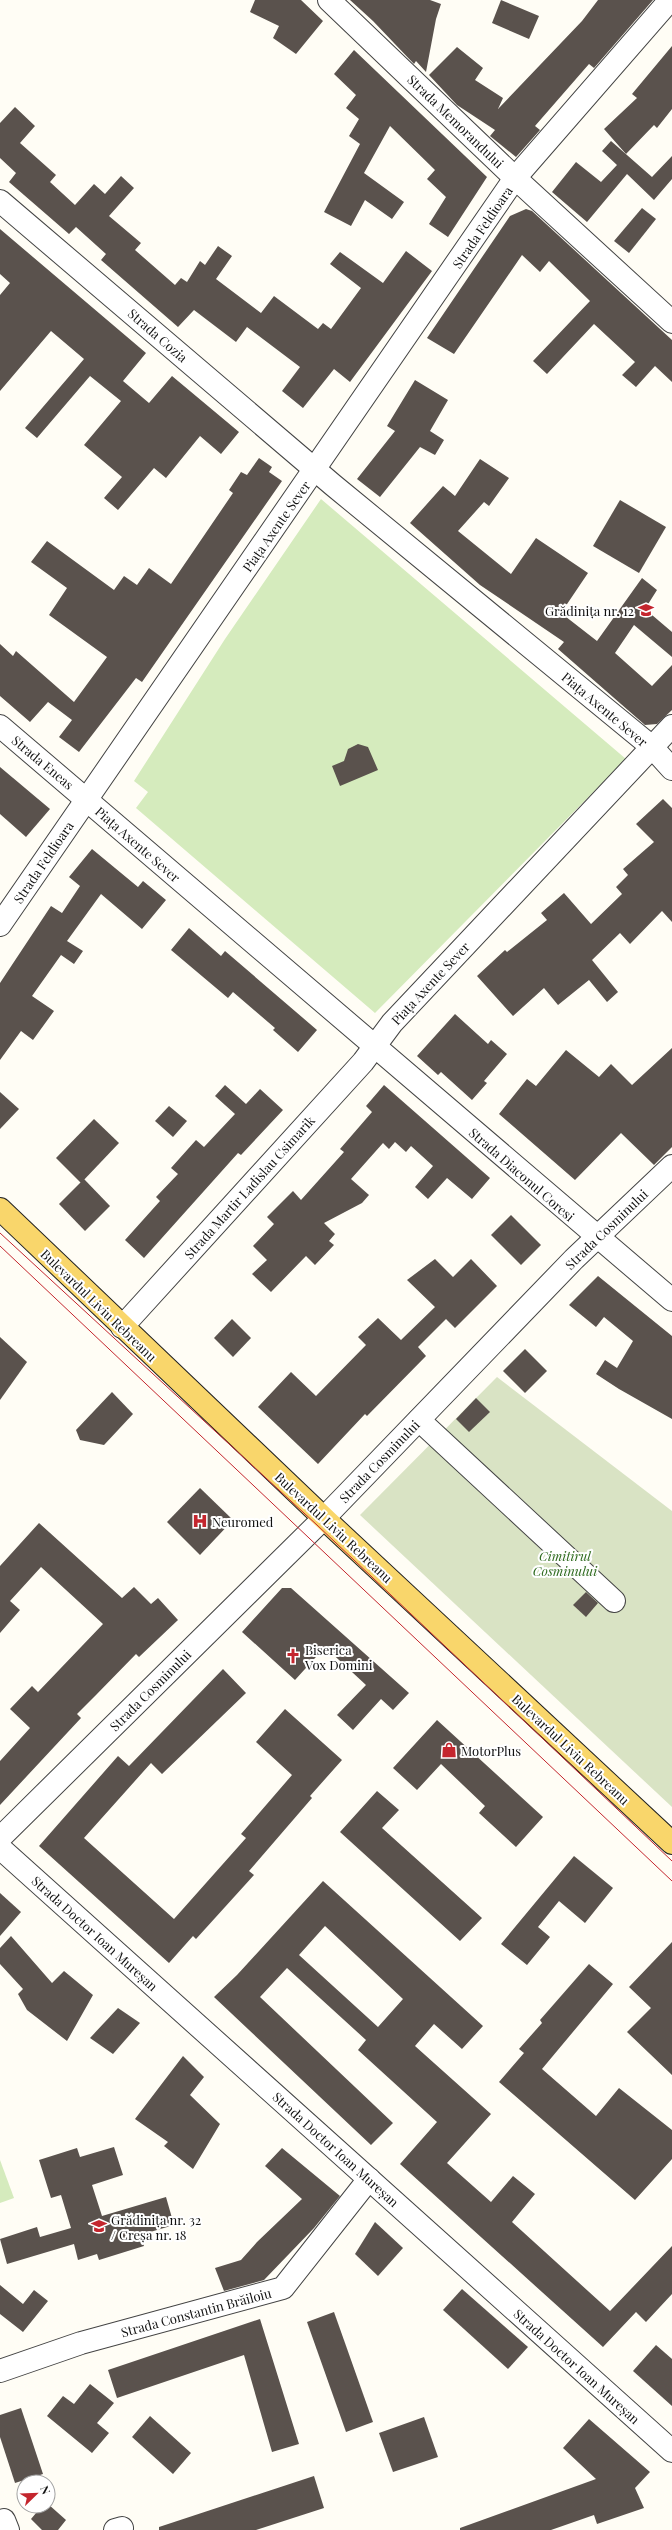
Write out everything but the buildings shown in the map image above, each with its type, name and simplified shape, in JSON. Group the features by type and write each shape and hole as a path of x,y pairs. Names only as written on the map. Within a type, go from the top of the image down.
{"main road":[{"name":"Bulevardul Liviu Rebreanu","path":"0,1209 324,1518 672,1843"}],"street":[{"name":"Strada Memorandului","path":"329,0 515,178 672,322"},
{"name":"Strada Feldioara","path":"315,470 515,178 670,0"},
{"name":"Strada Cozia","path":"0,201 315,470"},
{"name":"Piața Axente Sever","path":"315,470 652,748 392,1023 374,1047 86,799 315,470"},
{"name":"Strada Eneas","path":"0,726 86,799"},
{"path":"672,726 652,748 672,769"},
{"name":"Strada Feldioara","path":"0,925 86,799"},
{"name":"Strada Diaconul Coresi","path":"374,1047 672,1300"},
{"name":"Strada Martir Ladislau Csimarik","path":"122,1327 374,1047"},
{"name":"Strada Cosminului","path":"0,1838 324,1518 596,1237 672,1166"},
{"path":"419,1420 614,1601"},
{"name":"Strada Doctor Ioan Mureșan","path":"0,1848 672,2451"},
{"name":"Strada Constantin Brăiloiu","path":"0,2371 81,2343 283,2288 370,2179"}],"green space":[{"path":"321,499 626,759 375,1013 136,808 148,792 134,781 225,639"},
{"name":"Cimitirul Cosminului","path":"497,1377 672,1511 672,1807 360,1515"},
{"path":"0,2160 14,2198 0,2203"}],"tram line":[{"path":"0,1233 317,1525 672,1861"},
{"path":"0,1246 672,1881"}],"place":[{"name":"Grădinița nr. 12","path":"646,610"},
{"name":"Neuromed","path":"200,1521"},
{"name":"Biserica Vox Domini","path":"293,1656"},
{"name":"MotorPlus","path":"449,1750"},
{"name":"Grădinița nr. 32 / Creșa nr. 18","path":"99,2226"}]}
